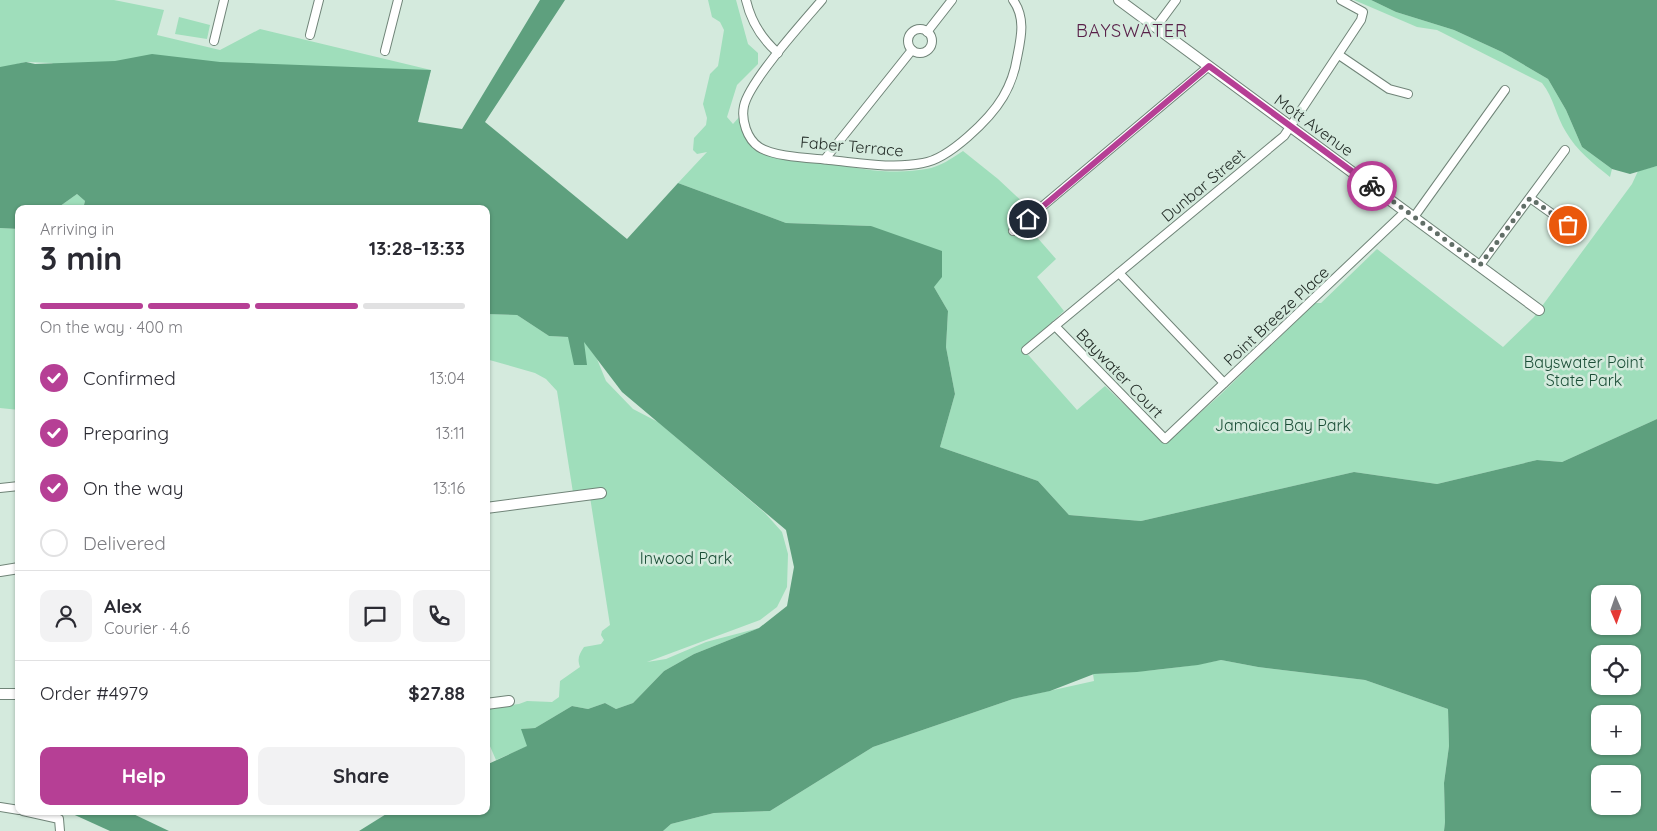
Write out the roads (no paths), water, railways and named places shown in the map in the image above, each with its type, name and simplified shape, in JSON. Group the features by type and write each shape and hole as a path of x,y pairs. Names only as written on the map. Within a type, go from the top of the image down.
{"street":[{"path":"214,41 224,0"},
{"path":"310,35 319,0"},
{"path":"386,51 398,0"},
{"path":"746,0 752,19 762,36 778,53 822,0"},
{"path":"927,32 952,0"},
{"name":"Faber Terrace","path":"778,53 749,94 743,114 749,135 760,147 780,153 825,159 907,166 931,162 954,147 994,110 1008,88 1015,67 1022,31 1019,12 1013,0"},
{"name":"Mott Avenue","path":"1119,0 1539,310"},
{"path":"1156,28 1176,0"},
{"name":"Dunbar Street","path":"1026,350 1284,136 1361,20 1363,12 1341,0"},
{"path":"919,29 927,32 931,38 929,49 923,53 912,50 908,44 909,36 919,29"},
{"path":"825,159 912,50"},
{"path":"1339,55 1389,89 1408,94"},
{"path":"1013,231 1209,66"},
{"name":"Point Breeze Place","path":"1164,440 1410,214 1505,90"},
{"path":"1480,265 1565,150"},
{"path":"1530,198 1568,225 1583,230"},
{"path":"1120,273 1224,383"},
{"name":"Baywater Court","path":"1055,326 1164,440"},
{"path":"0,488 15,486"},
{"path":"490,507 601,493"},
{"path":"0,571 15,569"},
{"path":"0,694 15,694"},
{"path":"490,703 509,701"},
{"path":"0,807 15,809"},
{"path":"41,815 58,819 60,831"}],"district":[{"name":"BAYSWATER","path":"1132,31"}],"park label":[{"name":"Bayswater Point State Park","path":"1584,371"},
{"name":"Jamaica Bay Park","path":"1283,425"},
{"name":"Inwood Park","path":"686,558"}]}
